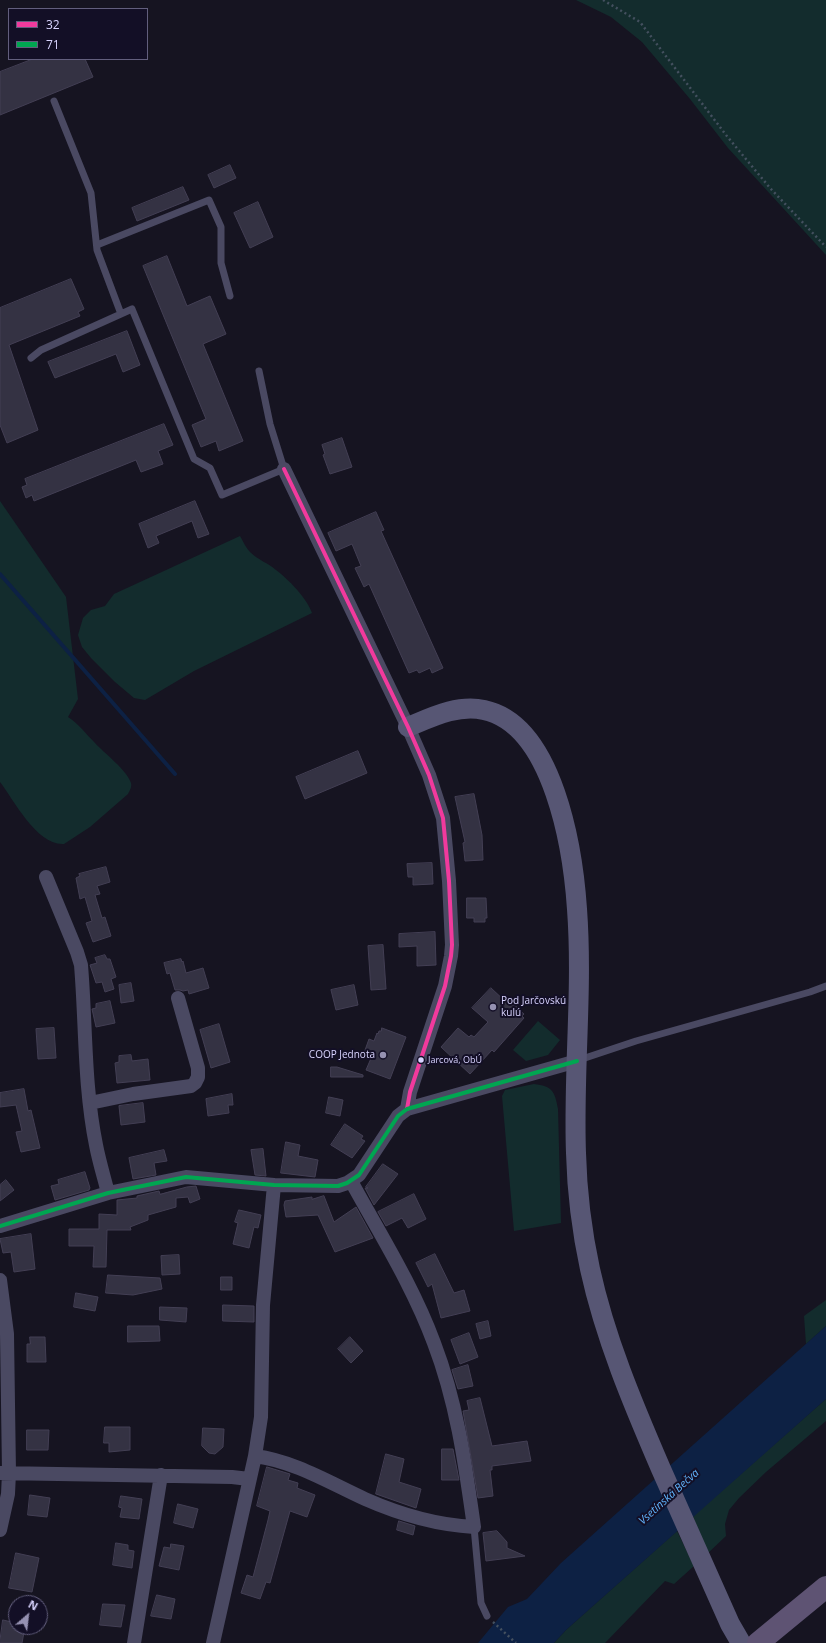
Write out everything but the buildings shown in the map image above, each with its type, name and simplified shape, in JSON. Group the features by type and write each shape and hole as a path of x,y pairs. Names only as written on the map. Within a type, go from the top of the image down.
{"main road":[{"path":"758,1643 826,1586"}],"street":[{"path":"284,469 408,727 432,781 443,818 450,881 452,945 445,986 410,1092 407,1109"},
{"path":"408,727 440,714 459,709 470,708 484,710 507,719 524,733 546,768 564,825 577,907 579,964 576,1153 586,1248 597,1298 611,1345 644,1431 730,1624 740,1643"},
{"path":"46,877 78,952 81,965 90,1103 96,1147 108,1193"},
{"path":"90,1103 133,1094 186,1088 195,1084 198,1077 198,1072 178,998"},
{"path":"0,1226 108,1193 186,1177 200,1177 274,1186 332,1186 351,1181 364,1168 398,1116 407,1109 577,1061"},
{"path":"255,1456 271,1459 300,1469 366,1500 399,1512 445,1524 474,1527 459,1427 454,1404 435,1345 416,1300 351,1181"},
{"path":"213,1643 255,1456 261,1417 263,1294 273,1208 274,1186"},
{"path":"0,1280 7,1334 4,1473 8,1494 0,1530"},
{"path":"4,1473 161,1475 232,1477 249,1479"},
{"path":"134,1643 161,1475"}],"lane":[{"path":"54,101 90,193 101,265 121,314"},
{"path":"97,245 209,200 221,227 221,263 230,296"},
{"path":"31,358 41,350 132,308 194,459 210,468 222,495 284,469 270,424 259,371"},
{"path":"577,1061 636,1041 810,992 826,986"},
{"path":"474,1527 481,1604 487,1616"}],"path":[{"path":"602,0 640,22 726,135 770,188 826,247"},
{"path":"487,1616 516,1643"}],"green space":[{"path":"576,0 826,0 826,255 728,148 690,99 642,42 611,17"},
{"path":"0,501 66,597 78,699 68,717 120,767 131,783 128,794 90,827 64,844 54,843 45,838 36,830 19,810 0,782"},
{"path":"240,536 250,552 281,574 297,589 310,607 312,613 194,671 145,700 134,698 115,682 82,647 78,635 83,618 91,610 105,606 114,594"},
{"path":"538,1021 560,1040 548,1055 526,1061 513,1050"},
{"path":"534,1084 545,1086 552,1090 557,1103 561,1223 514,1231 502,1096 505,1090"},
{"path":"826,1300 826,1326 806,1344 804,1316"},
{"path":"826,1399 826,1421 766,1472 739,1498 729,1510 725,1524 726,1536 707,1554 693,1516"},
{"path":"677,1531 694,1566 674,1584 665,1581 605,1643 554,1643 566,1630"}],"water":[{"name":"Vsetínská Bečva","path":"826,1326 826,1399 566,1630 554,1643 478,1643 508,1607 527,1599 561,1563"}],"waterway":[{"path":"0,574 175,774"}],"transit line":[{"name":"32","path":"284,469 408,727 429,775 443,818 449,881 452,945 451,956 445,986 410,1092 407,1109"},
{"name":"71","path":"0,1226 108,1193 186,1177 274,1185 338,1186 347,1183 359,1175 398,1116 407,1109 577,1061"}],"place":[{"name":"Pod Jarčovskú kulú","path":"493,1007"},
{"name":"COOP Jednota","path":"383,1055"},
{"name":"Jarcová, ObÚ","path":"421,1060"}]}
